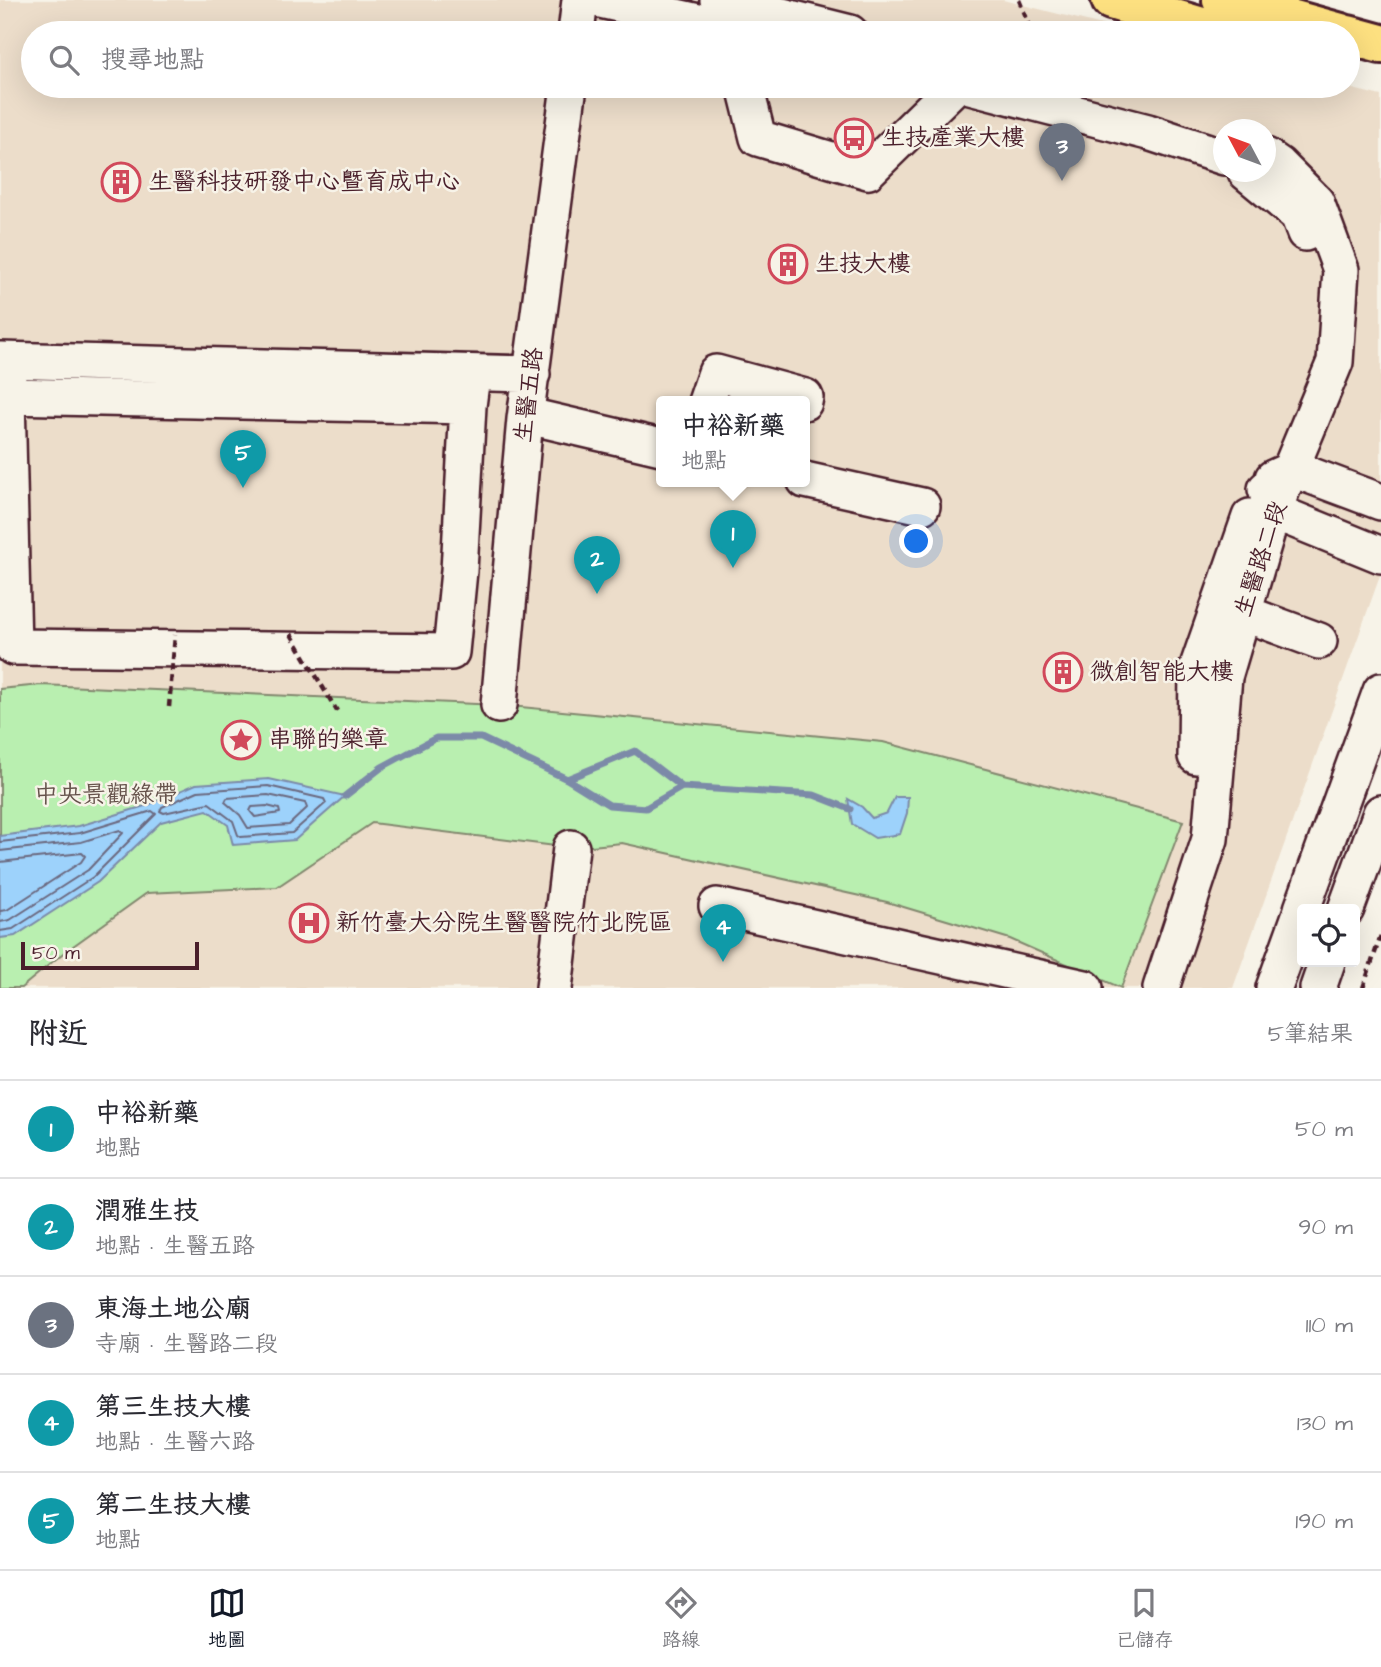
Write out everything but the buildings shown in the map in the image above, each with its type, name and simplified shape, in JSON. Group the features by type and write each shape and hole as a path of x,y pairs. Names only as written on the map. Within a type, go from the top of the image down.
{"main road":[{"path":"1111,0 1182,21"},
{"path":"1222,0 1298,21"},
{"path":"1360,38 1381,44"},
{"path":"1360,66 1381,71"}],"street":[{"path":"577,21 580,0"},
{"path":"600,0 716,21"},
{"name":"生醫五路","path":"499,705 525,419 567,98"},
{"path":"748,98 758,138 869,170 943,98"},
{"path":"1016,98 1148,132 1213,154"},
{"path":"1105,98 1213,129"},
{"name":"生醫路二段","path":"1143,988 1196,820 1197,669 1233,561 1276,487 1335,362 1341,270 1316,202 1276,162"},
{"name":"生醫路二段","path":"1161,988 1210,839 1224,677 1276,487 1318,348 1322,274 1298,215 1257,182"},
{"path":"4,360 470,389 459,572 451,652 13,647 4,360"},
{"path":"708,396 716,373 801,396"},
{"path":"7,396 470,389 532,374"},
{"path":"525,419 537,418 656,446"},
{"path":"810,481 922,506"},
{"path":"1276,487 1381,502"},
{"path":"1276,487 1381,555"},
{"path":"1243,613 1319,641"},
{"path":"1304,904 1381,691"},
{"path":"1348,904 1381,813"},
{"path":"554,988 571,848"},
{"path":"717,906 1085,988"},
{"path":"1274,988 1297,924"},
{"path":"1318,988 1325,967"}],"path":[{"path":"1019,0 1028,21"},
{"path":"291,634 337,711"},
{"path":"169,706 175,635"},
{"path":"1363,988 1381,935"}],"shaded area":[{"path":"0,0 1003,0 1086,21 21,21 21,98 1360,98 1360,91 1381,96 1381,573 1233,988 0,988"}],"green space":[{"name":"中央景觀綠帶","path":"41,685 499,705 883,742 1183,821 1121,988 1010,939 887,902 622,843 571,848 372,823 277,887 147,893 62,954 21,988 0,988 0,689"}],"water":[{"path":"269,779 345,796 295,840 233,845 228,825 207,810 161,822 98,882 15,936 0,938 0,836 79,826 148,805 196,784"},
{"path":"895,797 908,797 907,813 900,834 875,838 852,824 848,799 862,807 872,818 887,813"}],"waterway":[{"path":"345,796 382,767 436,738 481,738 567,779 609,805 646,808 682,787 814,795 850,809"},
{"path":"567,779 635,751 682,787"}],"place":[{"name":"生技產業大樓","path":"854,138"},
{"name":"東海土地公廟","path":"1062,181"},
{"name":"生醫科技研發中心暨育成中心","path":"121,182"},
{"name":"生技大樓","path":"788,264"},
{"name":"第二生技大樓","path":"243,488"},
{"name":"中裕新藥","path":"733,568"},
{"name":"潤雅生技","path":"597,594"},
{"name":"微創智能大樓","path":"1063,672"},
{"name":"串聯的樂章","path":"241,740"},
{"name":"新竹臺大分院生醫醫院竹北院區","path":"309,923"},
{"name":"第三生技大樓","path":"723,962"}]}
